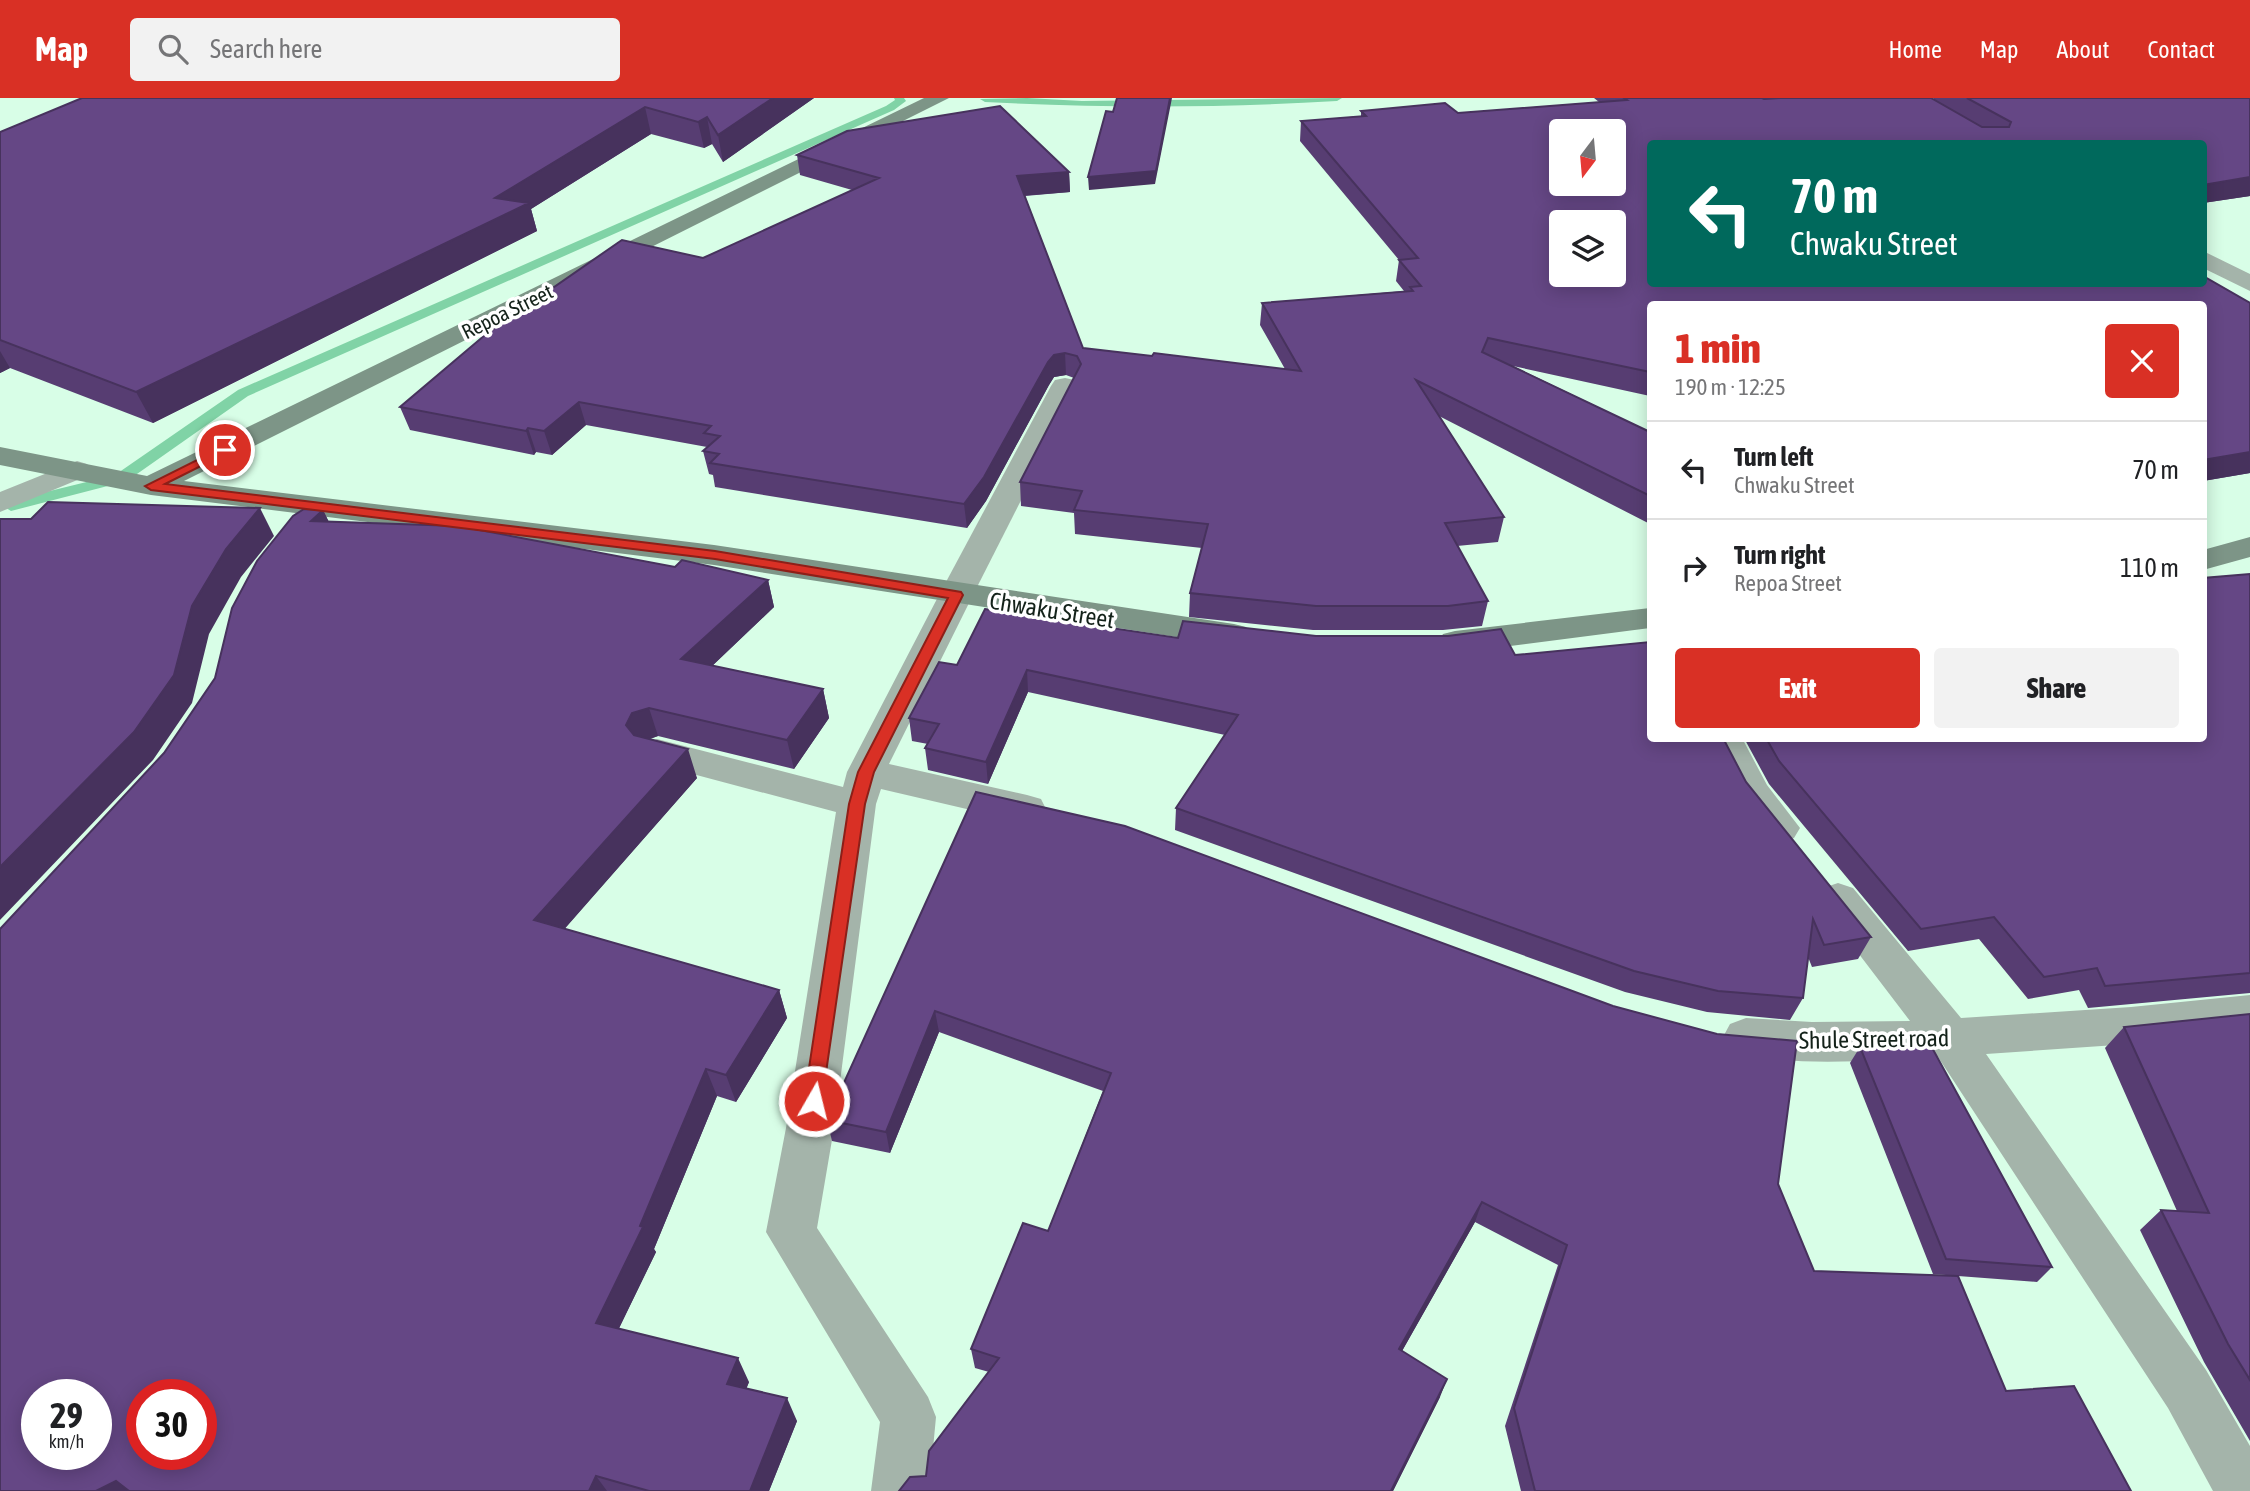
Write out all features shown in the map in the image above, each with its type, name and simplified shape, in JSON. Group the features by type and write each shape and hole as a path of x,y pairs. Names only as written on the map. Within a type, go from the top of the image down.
{"main road":[{"name":"Repoa Street","path":"151,486 939,98"},
{"name":"Chwaku Street","path":"0,456 151,486 715,555 1190,631 1258,638"},
{"path":"2207,559 2250,547"},
{"path":"1430,644 1647,618"}],"street":[{"path":"2207,260 2250,284"},
{"path":"900,1491 908,1417 791,1232 810,1128 862,788 956,595 1065,386"},
{"path":"0,503 77,470"},
{"path":"294,535 332,510"},
{"path":"1725,742 1752,793 1950,1038 2187,1389 2244,1491"},
{"path":"657,752 862,788 1066,817"},
{"name":"Shule Street road","path":"1707,1034 1804,1042 1950,1038 2174,1023 2250,1013"}],"building":[{"path":"82,98 773,98 718,135 707,117 698,122 645,107 495,198 529,203 136,392 0,340 0,132"},
{"path":"1117,98 1170,98 1156,171 1088,177 1106,111 1113,112"},
{"path":"1624,98 1931,98 1982,127 2009,127 2011,122 1967,98 2250,98 2250,177 2207,184 2207,140 1647,140 1647,287 2207,287 2207,278 2250,303 2250,452 2207,459 2207,301 1647,301 1647,371 1488,338 1482,352 1647,431 1647,495 1416,380 1504,517 1445,523 1488,601 1448,606 1316,606 1190,593 1208,524 1074,510 1082,491 1020,482 1081,364 1077,356 1065,353 1054,355 1048,362 984,477 964,504 710,463 719,454 703,451 720,436 704,433 711,426 579,402 544,431 528,428 526,431 400,407 485,335 622,240 703,258 879,178 797,155 847,131 1000,106 1069,172 1017,176 1083,348 1152,356 1154,353 1301,371 1262,303 1413,291 1410,287 1421,286 1399,260 1418,258 1301,121 1366,116 1361,111 1445,103 1458,113 1627,100"},
{"path":"48,502 260,508 226,549 192,606 174,675 134,732 0,867 0,519 31,519"},
{"path":"304,509 323,510 311,521 458,526 675,567 682,560 768,580 681,659 823,689 787,740 649,708 632,713 626,725 634,735 688,749 534,920 779,990 726,1075 706,1069 640,1226 643,1227 596,1323 738,1358 727,1384 787,1398 750,1491 649,1491 596,1476 589,1491 129,1491 116,1481 96,1491 0,1491 0,929 164,753 215,678 232,608 257,561 293,516"},
{"path":"2250,574 2250,973 2105,986 2097,968 2044,977 1994,917 1921,929 1779,761 1768,742 2207,742 2207,578"},
{"path":"985,609 1178,638 1183,621 1316,636 1448,636 1501,629 1515,655 1647,642 1647,742 1725,742 1746,782 1871,937 1824,945 1813,919 1803,998 1718,991 1634,971 1176,808 1238,715 1027,670 986,762 925,748 939,724 909,718 939,662 957,665"},
{"path":"976,792 1125,826 1613,1006 1717,1034 1797,1041 1778,1184 1814,1271 1958,1276 2006,1391 2074,1386 2131,1491 1535,1491 1514,1408 1567,1245 1482,1202 1399,1349 1447,1379 1391,1491 899,1491 910,1477 926,1476 929,1451 999,1358 971,1349 1023,1223 1048,1231 1111,1073 935,1011 886,1132 827,1120"},
{"path":"2250,1014 2250,1380 2228,1344 2161,1210 2209,1213 2124,1027"},
{"path":"1930,1044 2052,1267 1946,1259 1860,1047"}],"waterway":[{"path":"11,506 121,478 243,393 890,108 901,101 899,98"},
{"path":"985,99 1082,104 1239,104 1337,98"}],"route":[{"path":"225,450 151,486 715,555 956,595 866,772 857,804 814,1101"}]}
